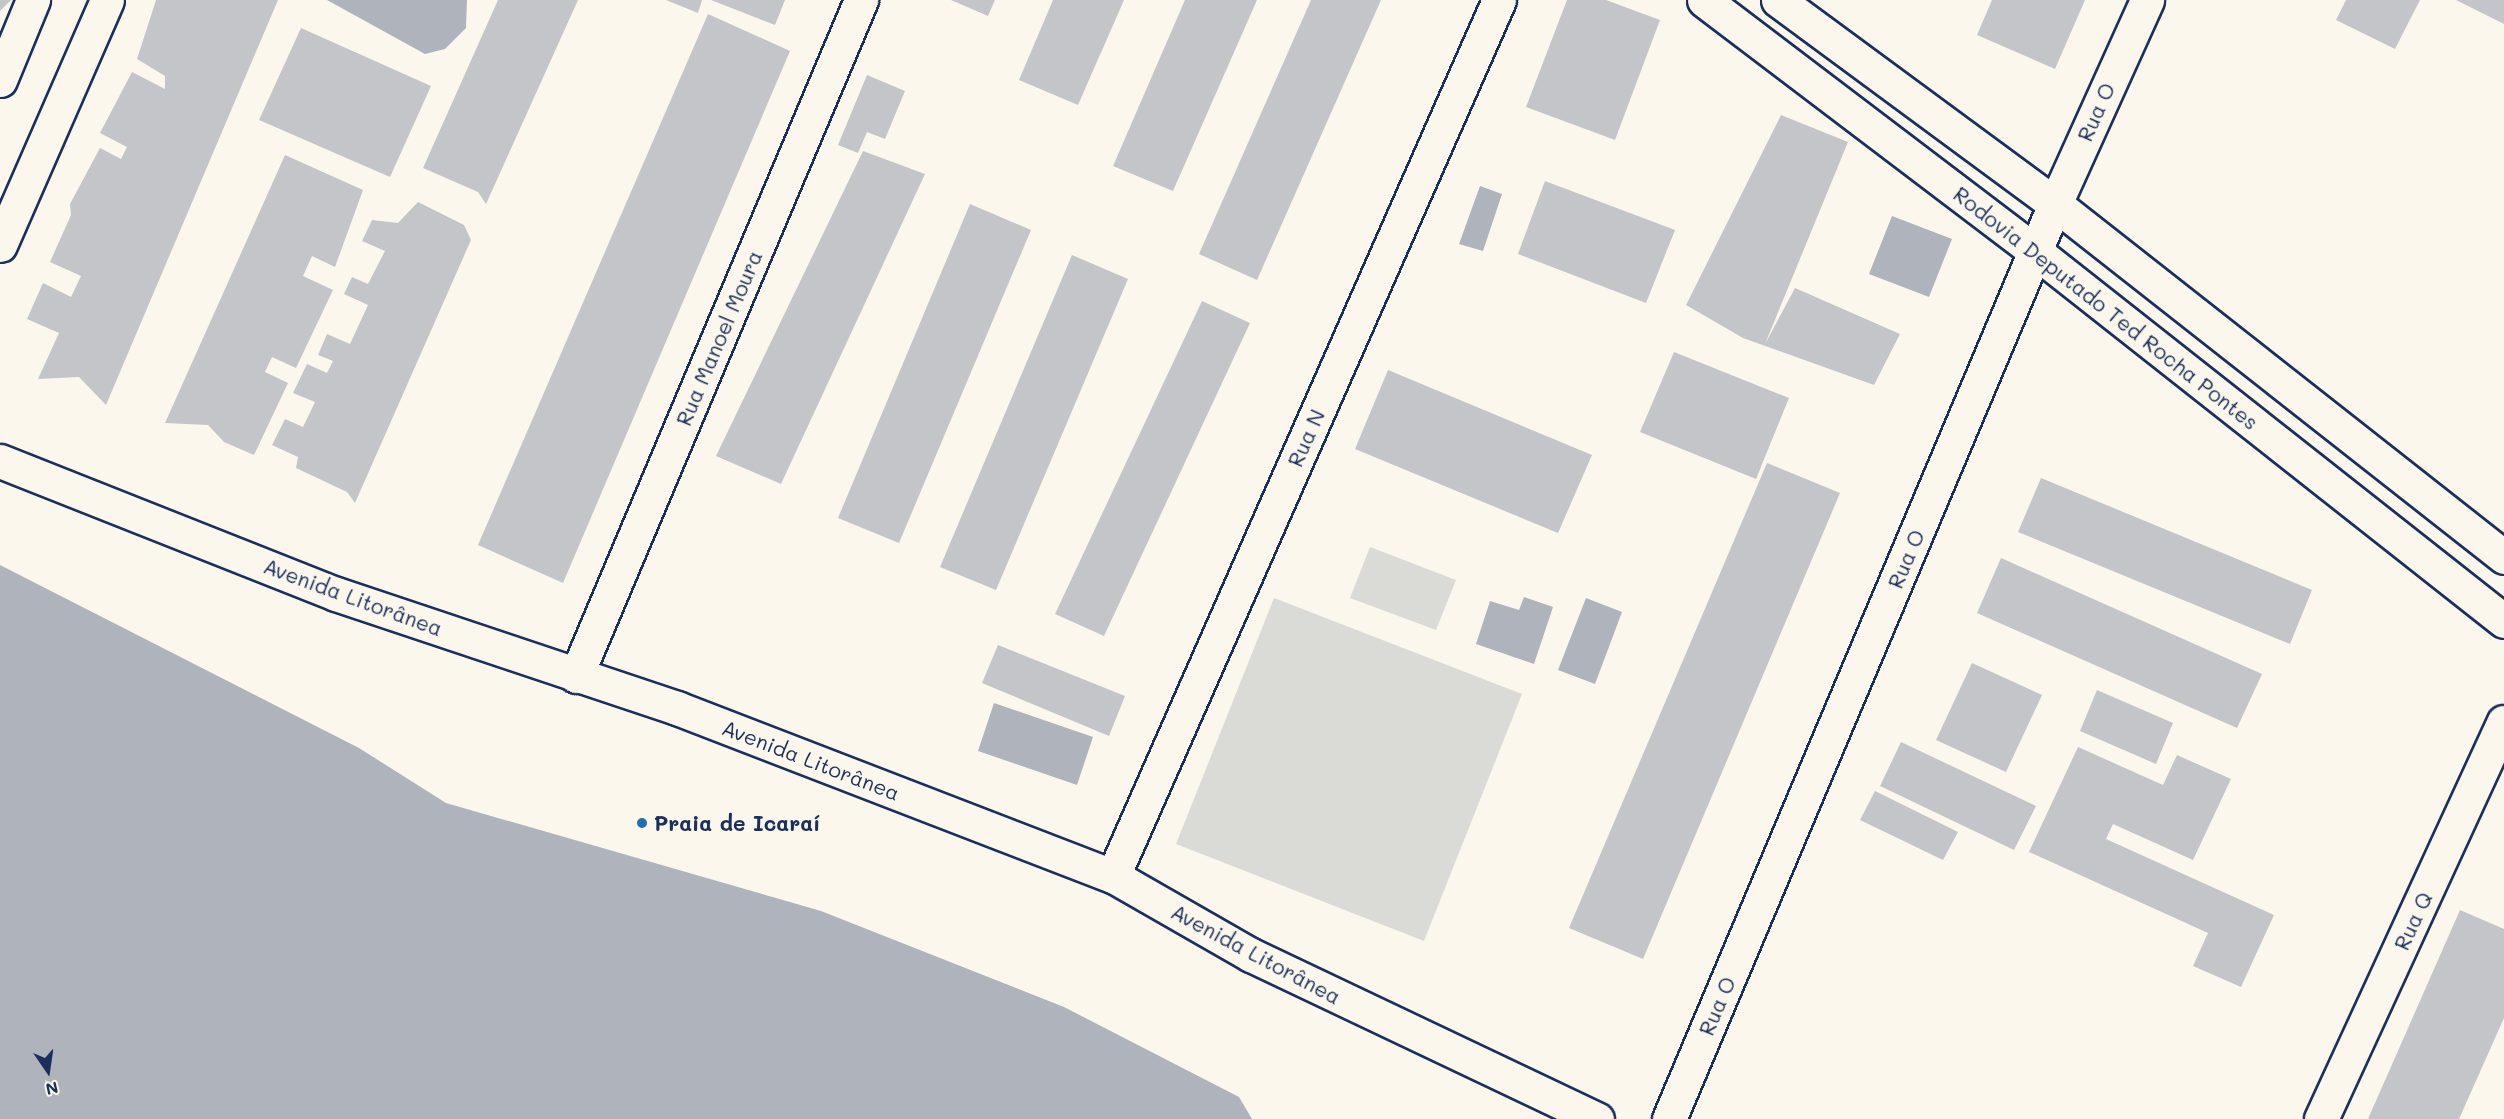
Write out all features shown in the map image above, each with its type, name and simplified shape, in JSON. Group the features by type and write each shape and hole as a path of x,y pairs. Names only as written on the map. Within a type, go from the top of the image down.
{"street":[{"path":"0,80 33,0"},
{"path":"0,245 107,0"},
{"name":"Rua Manoel Moura","path":"576,676 861,0"},
{"name":"Rua N","path":"1113,876 1499,0"},
{"name":"Rodovia Deputado Ted Rocha Pontes","path":"1704,0 2036,252 2504,621"},
{"path":"1778,0 2055,204 2504,557"},
{"name":"Rua O","path":"1669,1119 2055,204 2147,0"},
{"name":"Avenida Litorânea","path":"0,461 336,594 677,708 1113,876 1251,955 1597,1119"},
{"name":"Rua Q","path":"2321,1119 2504,722"}],"shaded area":[{"path":"327,0 467,0 466,28 445,49 425,54"},
{"path":"1480,186 1502,194 1483,251 1459,244"},
{"path":"1892,216 1952,239 1929,297 1869,274"},
{"path":"1370,547 1456,580 1436,630 1350,598"},
{"path":"0,565 359,748 446,803 821,911 1064,1007 1239,1097 1252,1119 0,1119"},
{"path":"1524,597 1553,607 1534,664 1476,644 1490,601 1519,610"},
{"path":"1274,598 1522,694 1424,941 1176,844"},
{"path":"1586,598 1622,612 1595,684 1558,670"},
{"path":"994,703 1093,737 1077,785 978,751"}],"building":[{"path":"0,0 11,0 0,11"},
{"path":"156,0 278,0 106,405 79,377 38,379 59,333 27,319 43,283 71,297 81,276 50,262 71,215 70,204 100,148 121,159 127,147 100,133 132,72 165,89 165,76 137,59"},
{"path":"498,0 578,0 486,204 478,192 423,168"},
{"path":"666,0 702,0 698,13"},
{"path":"711,0 785,0 775,25"},
{"path":"951,0 995,0 988,16"},
{"path":"1053,0 1124,0 1078,105 1019,80"},
{"path":"1185,0 1257,0 1173,191 1113,166"},
{"path":"1311,0 1381,0 1257,280 1199,254"},
{"path":"1567,0 1606,0 1660,20 1615,140 1526,107"},
{"path":"1992,0 2085,0 2055,69 1977,35"},
{"path":"2346,0 2420,0 2395,49 2336,20"},
{"path":"2456,0 2504,0 2504,24"},
{"path":"708,14 790,51 563,583 478,545"},
{"path":"301,28 431,86 390,177 259,120"},
{"path":"867,75 905,91 885,139 867,132 858,153 838,145"},
{"path":"1781,115 1848,142 1765,344 1795,288 1900,334 1874,385 1743,338 1686,305"},
{"path":"863,151 925,174 781,484 716,456"},
{"path":"285,155 363,190 335,267 312,256 303,276 333,290 296,368 272,357 265,372 288,383 254,455 224,442 208,425 165,423"},
{"path":"1545,181 1675,230 1646,303 1518,254"},
{"path":"418,202 464,225 471,240 355,503 347,492 296,468 298,457 272,445 285,419 303,427 315,402 293,393 307,364 327,373 333,361 318,355 327,334 350,344 368,305 344,294 352,277 368,284 385,251 362,241 372,220 398,223"},
{"path":"970,204 1031,230 899,543 838,518"},
{"path":"1072,255 1128,279 996,590 940,567"},
{"path":"1202,301 1250,323 1104,636 1055,614"},
{"path":"1674,352 1789,398 1756,479 1640,432"},
{"path":"1388,370 1592,455 1558,533 1355,449"},
{"path":"1767,463 1840,493 1643,959 1569,928"},
{"path":"2041,478 2312,590 2290,644 2018,532"},
{"path":"2001,558 2262,674 2237,728 1977,613"},
{"path":"998,645 1125,696 1109,736 982,683"},
{"path":"1972,663 2042,695 2006,772 1936,740"},
{"path":"2097,690 2173,723 2156,764 2080,731"},
{"path":"1901,742 2036,806 2014,850 1880,786"},
{"path":"2078,747 2163,785 2177,755 2231,779 2193,860 2113,824 2106,839 2274,915 2241,987 2193,966 2208,933 2029,852"},
{"path":"1875,791 1958,832 1943,860 1860,820"},
{"path":"2460,910 2504,929 2504,1018 2459,1119 2368,1119"}],"place":[{"name":"Praia de Icaraí","path":"642,823"}]}
